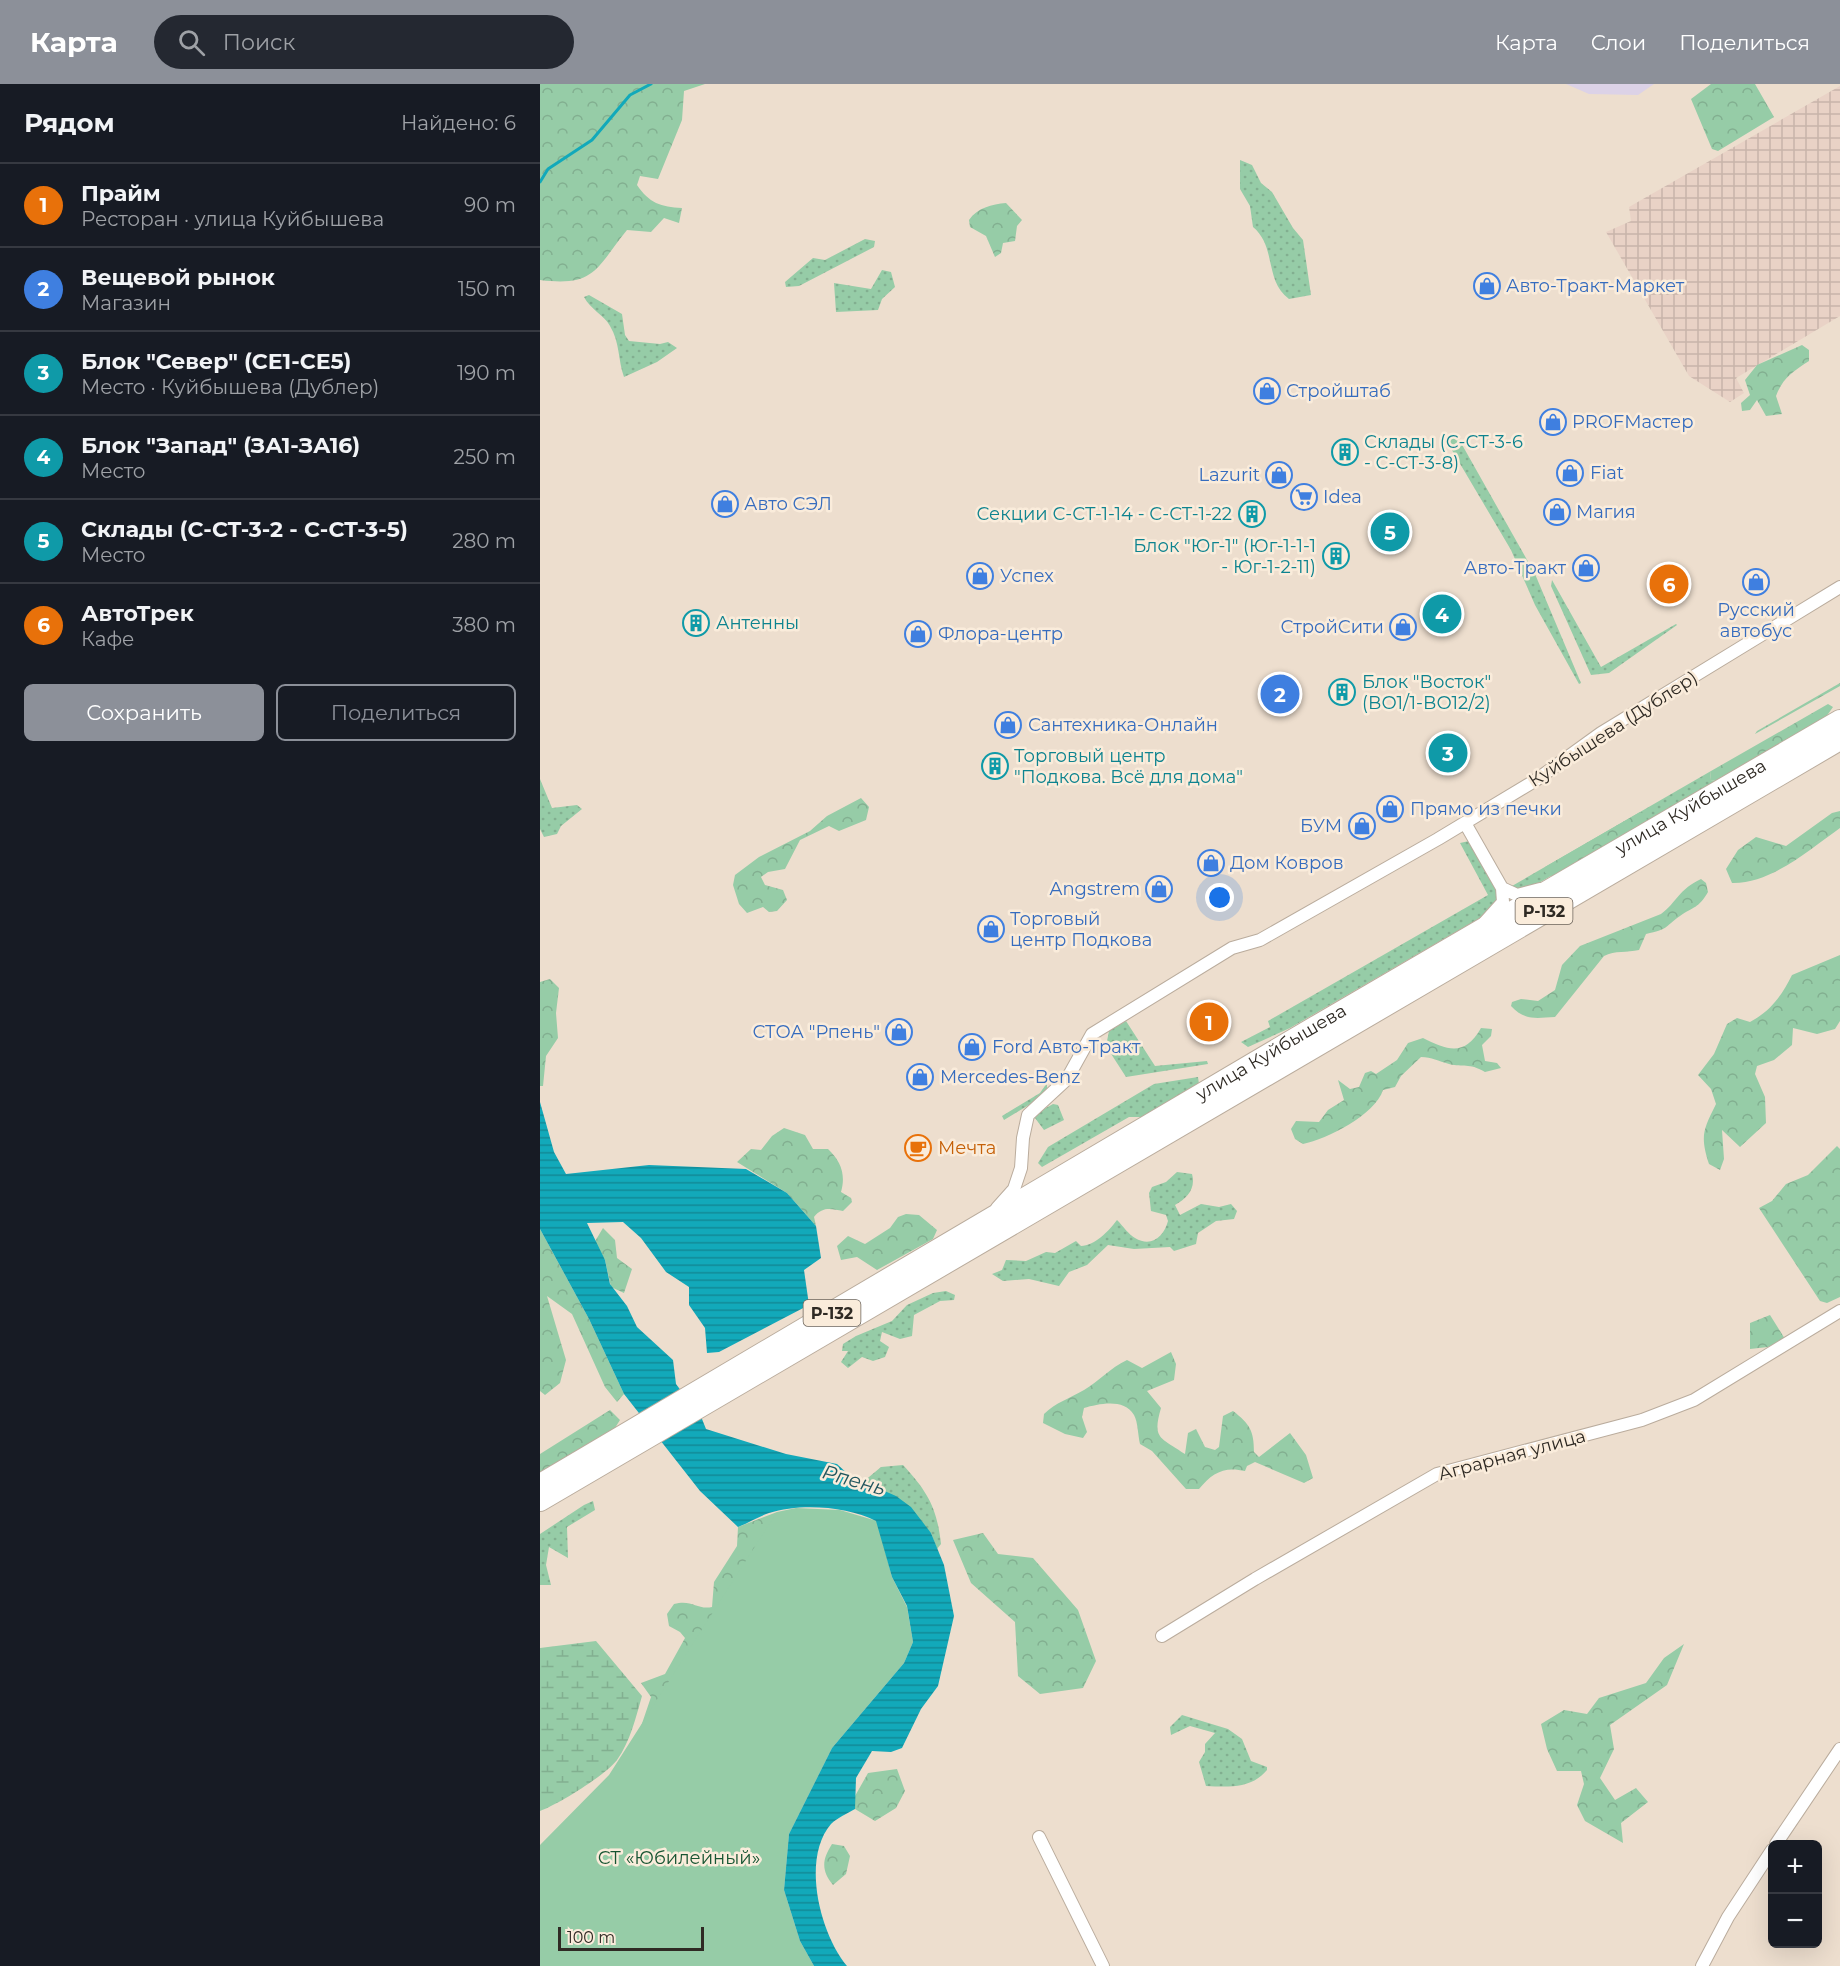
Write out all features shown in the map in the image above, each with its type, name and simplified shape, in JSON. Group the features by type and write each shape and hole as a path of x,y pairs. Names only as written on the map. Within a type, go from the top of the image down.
{"highway":[{"name":"улица Куйбышева","path":"707,1396 960,1236 1840,720"},
{"name":"улица Куйбышева","path":"707,1396 1840,740"},
{"name":"Р-132","path":"540,1501 638,1436 707,1396"},
{"name":"Р-132","path":"540,1484 638,1436"}],"street":[{"name":"Куйбышева (Дублер)","path":"960,1236 999,1207 1014,1189 1022,1161 1023,1138 1028,1115 1067,1079 1092,1034 1232,948 1260,940 1465,823 1536,780 1601,733 1840,587"},
{"path":"1452,948 1482,924 1503,902 1502,888 1465,823"},
{"path":"1502,888 1517,895 1552,886 1572,877"},
{"name":"Аграрная улица","path":"1162,1636 1255,1579 1437,1474 1642,1420 1694,1400 1840,1311"},
{"path":"1779,1840 1840,1749"},
{"path":"1039,1837 1103,1966"},
{"path":"1702,1966 1728,1917 1768,1857"}],"shaded area":[{"path":"1566,84 1654,84 1638,95 1589,94"},
{"path":"1840,86 1840,316 1736,378 1744,393 1730,402 1689,376 1606,232 1631,221 1629,207"}],"green space":[{"path":"540,84 705,84 684,91 682,120 658,179 640,176 637,185 656,203 682,208 679,223 664,218 651,232 627,230 593,272 573,280 540,280"},
{"path":"1711,84 1755,84 1774,117 1718,151 1712,149 1691,99"},
{"path":"1240,160 1252,165 1261,183 1272,192 1293,228 1303,240 1311,295 1289,299 1276,283 1265,244 1253,227 1250,206 1240,189"},
{"path":"1006,203 1022,220 1017,226 1015,241 1003,243 1001,253 995,257 986,236 970,227 969,220 985,207"},
{"path":"865,239 875,241 874,247 799,286 786,287 785,282 813,258 825,260"},
{"path":"882,270 891,272 895,287 882,299 878,310 836,312 834,283 871,289"},
{"path":"589,295 622,314 625,335 629,341 660,344 668,342 677,348 657,362 624,377 613,332 584,297"},
{"path":"1802,345 1809,350 1809,361 1782,384 1776,396 1782,414 1766,416 1757,400 1750,410 1742,411 1741,403 1750,395 1745,380 1757,365"},
{"path":"1456,434 1535,574 1581,683 1579,684 1535,605 1511,550 1446,440"},
{"path":"1552,580 1601,667 1677,625 1609,673 1591,675 1551,586"},
{"path":"1840,683 1840,686 1755,734 1757,731"},
{"path":"1828,704 1833,707 1826,717 1716,781 1710,780 1711,771"},
{"path":"1711,771 1710,780 1716,781 1530,888 1517,890 1512,886"},
{"path":"540,779 552,808 577,805 582,809 561,826 557,834 544,837 540,829"},
{"path":"861,798 869,807 866,820 839,831 829,826 800,840 785,869 768,872 761,877 765,885 783,890 787,900 777,911 769,912 763,907 747,913 739,904 733,885 735,875 759,857 810,831 827,816"},
{"path":"1840,811 1840,828 1789,864 1761,878 1732,883 1726,869 1738,850 1756,837 1786,846 1832,813"},
{"path":"1640,812 1646,815 1647,821 1552,876 1545,873 1545,867"},
{"path":"1469,841 1496,888 1498,897 1492,911 1290,1028 1248,1047 1241,1042 1270,1027 1268,1021 1488,895 1460,843"},
{"path":"1701,879 1706,883 1708,892 1698,904 1662,929 1646,934 1639,950 1604,956 1555,1017 1526,1016 1511,1006 1512,1002 1521,999 1538,1001 1555,990 1562,965 1580,946 1661,914 1683,891"},
{"path":"1840,955 1840,1021 1835,1029 1817,1034 1793,1028 1792,1045 1774,1060 1757,1066 1755,1074 1765,1097 1766,1123 1740,1147 1722,1130 1724,1159 1720,1170 1709,1164 1704,1146 1704,1133 1716,1104 1711,1089 1698,1075 1714,1054 1727,1024 1737,1018 1750,1022 1757,1018 1775,1002 1792,975"},
{"path":"550,979 559,988 556,1013 558,1038 546,1056 543,1086 540,1086 540,982"},
{"path":"1126,1021 1155,1066 1207,1061 1208,1064 1126,1077 1106,1046 1109,1031"},
{"path":"1481,1028 1492,1029 1491,1036 1482,1045 1485,1061 1497,1063 1501,1068 1485,1072 1470,1066 1454,1065 1421,1057 1401,1076 1395,1087 1383,1090 1378,1099 1360,1117 1337,1131 1313,1141 1303,1144 1295,1139 1291,1129 1296,1121 1319,1122 1328,1110 1344,1100 1338,1080 1350,1089 1359,1087 1365,1073 1371,1071 1376,1074 1397,1060 1408,1043 1423,1038 1449,1048 1462,1047 1475,1037"},
{"path":"1198,1077 1199,1084 1145,1117 1129,1117 1042,1167 1038,1163 1048,1147 1154,1084"},
{"path":"1047,1083 1047,1094 1004,1120 1002,1116 1040,1093"},
{"path":"1053,1104 1058,1105 1064,1120 1044,1130 1035,1118 1037,1113"},
{"path":"784,1128 805,1135 813,1149 828,1149 839,1163 843,1174 841,1192 851,1198 852,1202 843,1211 827,1209 817,1214 814,1217 816,1226 787,1193 737,1162 751,1149 761,1150 772,1136"},
{"path":"1837,1146 1840,1149 1840,1297 1827,1303 1820,1301 1759,1208 1772,1201 1786,1184 1808,1175"},
{"path":"1177,1172 1192,1174 1193,1179 1190,1192 1175,1205 1180,1215 1201,1204 1219,1207 1231,1204 1237,1211 1234,1219 1216,1221 1198,1233 1196,1244 1174,1251 1170,1247 1134,1249 1108,1245 1087,1265 1069,1272 1059,1286 1029,1279 1003,1281 992,1274 1002,1270 1006,1260 1026,1261 1046,1252 1055,1253 1076,1241 1081,1246 1096,1241 1117,1220 1128,1233 1141,1241 1156,1239 1164,1231 1168,1221 1166,1215 1151,1211 1149,1193 1152,1187 1166,1182"},
{"path":"906,1214 919,1215 937,1230 933,1239 877,1270 857,1257 841,1260 837,1246 848,1236 865,1244 890,1228 898,1217"},
{"path":"603,1228 615,1240 617,1258 632,1269 624,1293 611,1287 605,1260 594,1243"},
{"path":"540,1229 589,1319 624,1394 617,1402 605,1387 572,1314 547,1296 566,1360 560,1383 545,1395 540,1391"},
{"path":"946,1291 955,1295 954,1300 940,1301 914,1315 912,1336 900,1339 882,1332 880,1341 889,1347 885,1357 873,1361 862,1357 848,1368 841,1362 848,1351 842,1351 843,1344 892,1321 907,1305 933,1293"},
{"path":"1770,1315 1785,1339 1768,1347 1750,1349 1750,1323"},
{"path":"1171,1352 1176,1364 1174,1380 1147,1391 1161,1408 1157,1426 1164,1440 1185,1454 1188,1433 1196,1429 1205,1447 1215,1450 1219,1447 1223,1416 1233,1411 1250,1428 1254,1452 1259,1457 1290,1433 1306,1455 1313,1478 1304,1483 1255,1462 1247,1466 1245,1471 1231,1469 1219,1472 1199,1489 1186,1489 1152,1451 1140,1444 1134,1415 1124,1406 1111,1404 1084,1408 1082,1417 1087,1432 1083,1438 1065,1434 1043,1423 1044,1414 1049,1410 1095,1383 1121,1363 1127,1360 1142,1368"},
{"path":"610,1410 620,1420 613,1431 540,1472 540,1454"},
{"path":"903,1465 925,1492 934,1510 941,1544 937,1549 931,1533 863,1482 881,1467"},
{"path":"593,1501 595,1510 567,1527 568,1558 549,1547 546,1565 551,1585 540,1585 540,1534"},
{"name":"СТ «Юбилейный»","path":"796,1508 840,1510 877,1521 892,1577 907,1607 913,1642 904,1663 832,1748 789,1834 784,1890 800,1941 814,1966 540,1966 540,1845 609,1775 777,1512"},
{"path":"777,1512 784,1525 634,1747 651,1697 641,1683 665,1674 685,1638 669,1626 667,1614 674,1604 680,1603 712,1607 714,1582 737,1546 738,1527"},
{"path":"983,1533 998,1554 1033,1558 1078,1610 1096,1661 1083,1688 1040,1694 1018,1676 1015,1622 971,1583 953,1540"},
{"path":"596,1641 642,1696 632,1729 622,1753 611,1766 581,1789 540,1811 540,1648"},
{"path":"1684,1644 1667,1685 1610,1725 1614,1749 1600,1778 1615,1800 1636,1788 1648,1802 1621,1823 1623,1843 1585,1821 1577,1805 1584,1784 1581,1771 1557,1771 1547,1749 1541,1724 1564,1710 1587,1714 1599,1698 1646,1683 1664,1658"},
{"path":"1182,1715 1228,1729 1242,1739 1251,1761 1267,1767 1267,1770 1247,1784 1206,1786 1199,1762 1205,1752 1205,1744 1215,1733 1190,1726 1171,1735 1170,1727"},
{"path":"897,1769 905,1791 896,1808 875,1821 855,1809 855,1796 868,1773"},
{"path":"832,1844 844,1846 850,1856 846,1874 833,1885 826,1875 824,1865"}],"water":[{"name":"Рпень","path":"540,1102 554,1152 566,1174 649,1165 746,1169 787,1193 816,1226 821,1258 804,1270 809,1305 719,1352 707,1353 705,1328 689,1305 689,1287 666,1272 641,1238 623,1222 587,1223 605,1260 610,1284 627,1306 637,1327 673,1360 676,1384 702,1419 706,1429 786,1454 837,1464 850,1476 896,1496 911,1507 931,1533 944,1565 954,1616 938,1686 921,1709 902,1748 891,1752 872,1751 856,1778 855,1809 831,1824 822,1839 817,1856 816,1876 822,1916 837,1952 847,1966 814,1966 800,1941 784,1890 789,1834 832,1748 904,1663 913,1642 907,1606 892,1577 876,1521 838,1509 809,1507 769,1513 738,1527 700,1491 624,1394 589,1319 540,1229"}],"waterway":[{"path":"540,182 548,169 592,140 630,95 651,84"}],"place":[{"name":"Авто-Тракт-Маркет","path":"1487,286"},
{"name":"Стройштаб","path":"1267,391"},
{"name":"PROFМастер","path":"1553,422"},
{"name":"Склады (С-СТ-3-6 - С-СТ-3-8)","path":"1345,452"},
{"name":"Fiat","path":"1570,473"},
{"name":"Lazurit","path":"1279,475"},
{"name":"Idea","path":"1304,497"},
{"name":"Авто СЭЛ","path":"725,504"},
{"name":"Магия","path":"1557,512"},
{"name":"Секции С-СТ-1-14 - С-СТ-1-22","path":"1252,514"},
{"name":"Склады (С-СТ-3-2 - С-СТ-3-5)","path":"1390,532"},
{"name":"Блок \"Юг-1\" (Юг-1-1-1 - Юг-1-2-11)","path":"1336,556"},
{"name":"Авто-Тракт","path":"1586,568"},
{"name":"Успех","path":"980,576"},
{"name":"Русский автобус","path":"1756,582"},
{"name":"АвтоТрек","path":"1669,584"},
{"name":"Блок \"Запад\" (ЗА1-ЗА16)","path":"1442,614"},
{"name":"Антенны","path":"696,623"},
{"name":"СтройСити","path":"1403,627"},
{"name":"Флора-центр","path":"918,634"},
{"name":"Блок \"Восток\" (ВО1/1-ВО12/2)","path":"1342,692"},
{"name":"Вещевой рынок","path":"1280,694"},
{"name":"Сантехника-Онлайн","path":"1008,725"},
{"name":"Блок \"Север\" (СЕ1-СЕ5)","path":"1448,753"},
{"name":"Торговый центр \"Подкова. Всё для дома\"","path":"995,766"},
{"name":"Прямо из печки","path":"1390,809"},
{"name":"БУМ","path":"1362,826"},
{"name":"Дом Ковров","path":"1211,863"},
{"name":"Angstrem","path":"1159,889"},
{"name":"Торговый центр Подкова","path":"991,929"},
{"name":"Прайм","path":"1209,1022"},
{"name":"СТОА \"Рпень\"","path":"899,1032"},
{"name":"Ford Авто-Тракт","path":"972,1047"},
{"name":"Mercedes-Benz","path":"920,1077"},
{"name":"Мечта","path":"918,1148"}]}
